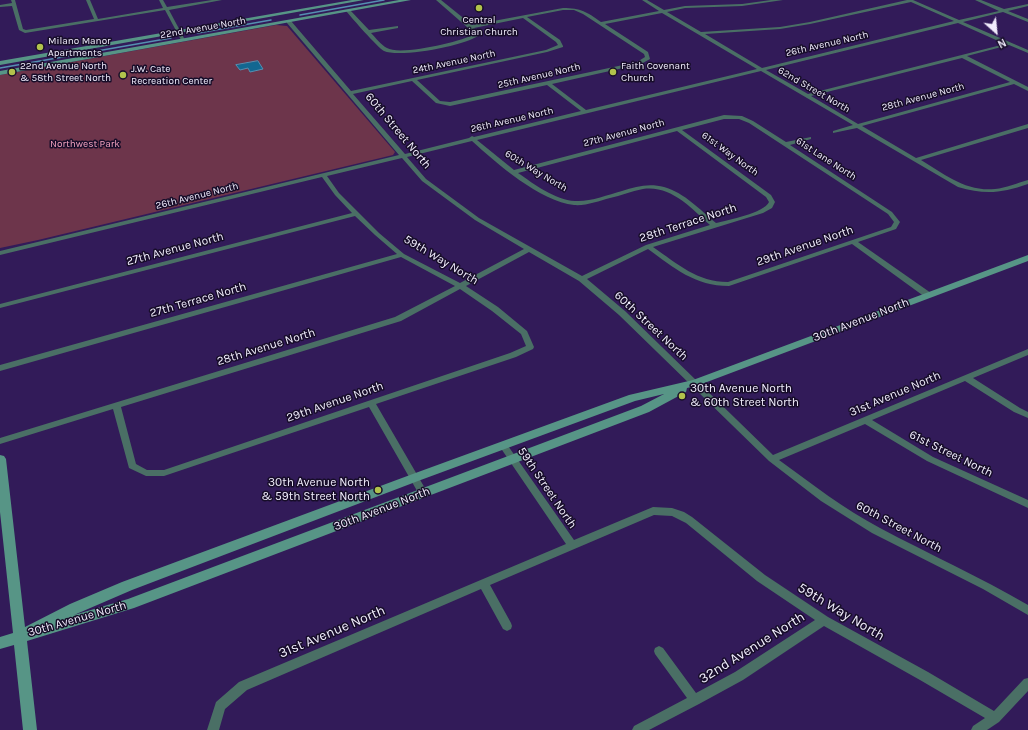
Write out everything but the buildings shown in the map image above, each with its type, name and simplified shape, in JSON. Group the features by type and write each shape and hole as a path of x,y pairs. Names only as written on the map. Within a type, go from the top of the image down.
{"street":[{"path":"88,0 97,21"},
{"path":"161,0 184,40"},
{"path":"0,6 14,2 21,30 25,32 220,0"},
{"name":"22nd Avenue North","path":"0,63 361,0"},
{"name":"22nd Avenue North","path":"0,73 408,0"},
{"path":"348,11 384,49 392,52 404,52 476,37 478,32 438,0"},
{"name":"62nd Street North","path":"644,0 960,186 976,191 1003,190 1028,182"},
{"path":"702,0 705,6"},
{"path":"471,27 563,9 575,9 602,23 662,11 705,6 748,5 781,0"},
{"path":"700,33 780,28 910,0 1028,52"},
{"path":"977,0 1028,21"},
{"name":"26th Avenue North","path":"0,253 1028,5"},
{"name":"60th Street North","path":"282,14 424,180 456,206 476,219 582,279 622,313 772,460 824,498 875,530 987,586 1028,610"},
{"name":"24th Avenue North","path":"350,93 547,51 560,46 558,41 524,17"},
{"name":"25th Avenue North","path":"414,80 438,102 450,104 549,84 639,63 648,58 646,53 602,23"},
{"path":"368,32 396,27"},
{"path":"806,96 1009,44"},
{"path":"963,56 1028,89"},
{"name":"28th Avenue North","path":"835,132 1016,82"},
{"path":"549,84 585,112"},
{"name":"27th Avenue North","path":"513,172 724,117 740,117"},
{"name":"61st Lane North","path":"740,117 751,122 786,144 890,213 897,222"},
{"path":"915,160 1028,126"},
{"name":"61st Way North","path":"678,129 769,196"},
{"name":"60th Way North","path":"472,138 491,156 513,172 558,198 573,203 587,203 640,188 654,187 666,189 677,195 714,225"},
{"path":"786,144 809,138"},
{"name":"59th Way North","path":"323,174 337,194 356,214 402,255 461,286 495,308 524,333 530,347"},
{"name":"28th Terrace North","path":"582,279 648,246 761,212 770,207 772,202 769,196"},
{"name":"27th Avenue North","path":"0,306 356,214"},
{"name":"29th Avenue North","path":"648,246 699,281 716,285 729,284 894,228 897,222"},
{"path":"853,242 928,295"},
{"name":"28th Avenue North","path":"0,441 398,319 529,249"},
{"name":"27th Terrace North","path":"0,368 402,255"},
{"name":"30th Avenue North","path":"9,640 75,608 127,586 414,478 633,398 695,383 1028,258"},
{"name":"29th Avenue North","path":"116,405 132,466 146,473 164,473 512,355 530,347"},
{"name":"31st Avenue North","path":"772,460 1028,352"},
{"path":"966,378 1028,415"},
{"name":"30th Avenue North","path":"9,640 80,620 129,604 646,409 695,383"},
{"path":"371,403 423,493"},
{"name":"61st Street North","path":"865,420 930,459 1028,504"},
{"name":"59th Street North","path":"503,445 571,544"},
{"path":"0,458 9,640 30,730"},
{"name":"31st Avenue North","path":"213,730 220,706 243,686 571,544 653,511 666,510 681,515"},
{"name":"59th Way North","path":"681,515 761,578 824,620 995,718"},
{"path":"482,583 507,626"},
{"name":"32nd Avenue North","path":"638,730 738,676 824,620"},
{"name":"32nd Avenue North","path":"659,651 695,700"},
{"path":"978,730 995,718 1028,683"}],"green space":[{"name":"Northwest Park","path":"276,25 287,26 395,152 393,155 0,248 0,75"}],"water":[{"path":"258,61 263,69 250,72 248,68 240,70 236,65"}],"waterway":[{"path":"300,15 384,0"},
{"path":"198,33 271,20"},
{"path":"0,68 171,38"}],"place":[{"name":"Central Christian Church","path":"479,8"},
{"name":"Milano Manor Apartments","path":"40,47"},
{"name":"22nd Avenue North & 58th Street North","path":"12,72"},
{"name":"Faith Covenant Church","path":"613,72"},
{"name":"J.W. Cate Recreation Center","path":"123,75"},
{"name":"30th Avenue North & 60th Street North","path":"682,396"},
{"name":"30th Avenue North & 59th Street North","path":"378,490"}]}
